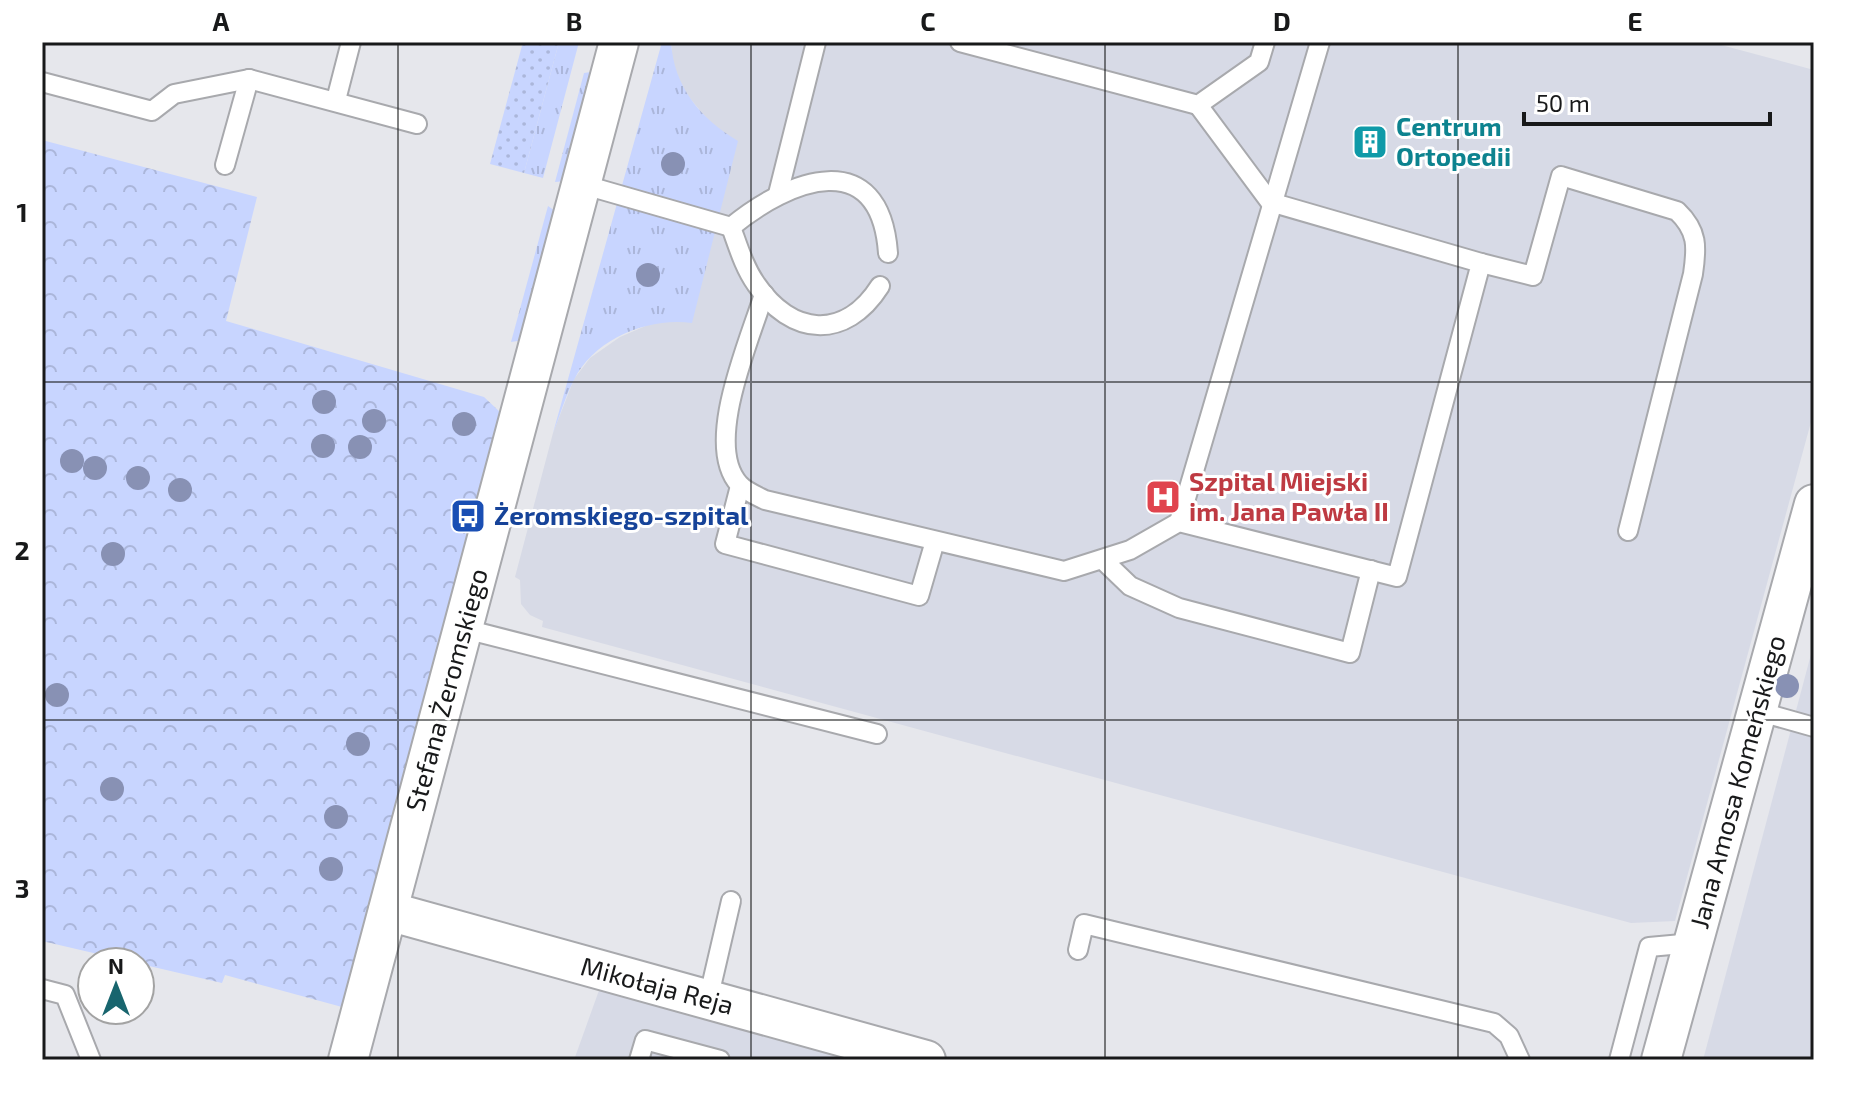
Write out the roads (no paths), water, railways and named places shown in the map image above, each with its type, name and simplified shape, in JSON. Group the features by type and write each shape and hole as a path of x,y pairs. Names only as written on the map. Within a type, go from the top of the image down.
{"street":[{"name":"Stefana Żeromskiego","path":"348,1060 619,42"},
{"name":"Jana Amosa Komeńskiego","path":"1661,1060 1814,504"},
{"name":"Mikołaja Reja","path":"388,911 926,1060"}],"lane":[{"path":"336,100 351,42"},
{"path":"778,194 816,42"},
{"path":"960,42 1198,105 1270,202 1533,276 1561,176 1677,211 1690,223 1697,248 1628,531"},
{"path":"1198,105 1259,62 1265,42"},
{"path":"1179,522 1270,202 1320,42"},
{"path":"225,165 249,79"},
{"path":"42,82 152,111 174,94 249,79 417,124"},
{"path":"731,227 778,194 807,183 832,179 851,184 869,195 881,213 888,253"},
{"path":"581,184 731,227"},
{"path":"731,227 749,273 764,294 789,318 812,324 835,324 863,309 880,286"},
{"path":"764,294 726,421 726,452 731,471 740,486 765,500 1064,571 1104,561 1179,522 1397,577 1481,263"},
{"path":"740,486 725,544 919,596 935,541"},
{"path":"1104,561 1130,586 1179,608 1350,653 1371,570"},
{"path":"465,629 877,734"},
{"path":"1757,711 1814,727"},
{"path":"708,1000 731,901"},
{"path":"1078,950 1084,924 1494,1023 1509,1036 1520,1060"},
{"path":"1619,1060 1649,947 1693,943"},
{"path":"42,989 65,995 91,1060"},
{"path":"639,1060 645,1040 720,1060"}],"place":[{"name":"Centrum Ortopedii","path":"1370,142"},
{"name":"Szpital Miejski im. Jana Pawła II","path":"1163,497"},
{"name":"Żeromskiego-szpital","path":"468,516"}]}
